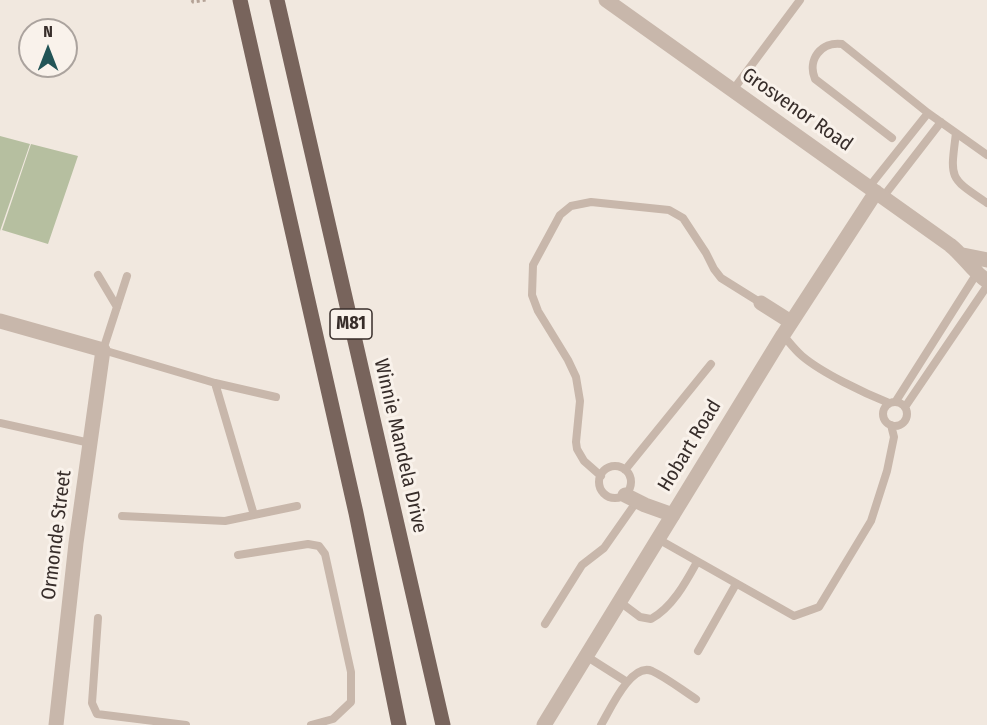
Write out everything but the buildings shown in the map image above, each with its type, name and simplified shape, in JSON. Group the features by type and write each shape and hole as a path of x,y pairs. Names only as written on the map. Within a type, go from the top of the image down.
{"main road":[{"name":"M81","path":"240,0 356,513 399,725"},
{"name":"Winnie Mandela Drive","path":"277,0 442,725"}],"street":[{"name":"Grosvenor Road","path":"606,0 963,255 982,277"},
{"name":"Hobart Road","path":"544,725 787,328 876,192"},
{"name":"Grosvenor Road","path":"963,255 987,260"},
{"path":"760,303 787,328"},
{"path":"0,321 103,350"},
{"name":"Ormonde Street","path":"56,725 103,350"},
{"path":"631,498 673,515"}],"lane":[{"path":"733,90 800,0"},
{"path":"892,138 815,79 812,72 812,61 825,45 842,44 928,113 987,155"},
{"path":"876,192 928,113"},
{"path":"876,192 942,122"},
{"path":"956,134 952,163 954,176 958,183 987,203"},
{"path":"600,476 584,461 577,448 580,401 576,377 538,311 532,296 533,265 560,215 571,206 591,202 669,210 683,218 721,278 760,303"},
{"path":"883,413 982,277 987,260"},
{"path":"98,275 117,307"},
{"path":"127,276 103,350 215,383 276,397"},
{"path":"905,407 987,286"},
{"path":"787,328 801,355 869,395 905,407"},
{"path":"625,470 711,364"},
{"path":"215,383 254,515"},
{"path":"658,539 794,616 819,607 871,521 887,471 894,437 891,425 885,420 883,413 869,395"},
{"path":"891,425 897,425 905,420 907,412 905,407"},
{"path":"0,423 90,443"},
{"path":"545,624 582,565 604,548 631,498 631,479 625,470 614,466 604,471 600,476 599,484 603,492 609,497 631,498"},
{"path":"122,516 225,521 297,506"},
{"path":"238,555 308,544 319,546 325,554 351,672 351,702 333,719 311,725"},
{"path":"620,602 640,617 651,619 656,617 673,599 697,562"},
{"path":"698,651 736,584"},
{"path":"99,618 92,703 97,714 186,725"},
{"path":"586,656 627,682"},
{"path":"601,725 635,673 651,671 696,699"}],"path":[{"path":"192,0 202,2 206,0"}],"green space":[{"path":"0,136 30,144 0,231"},
{"path":"31,144 78,156 48,244 2,230"}]}
